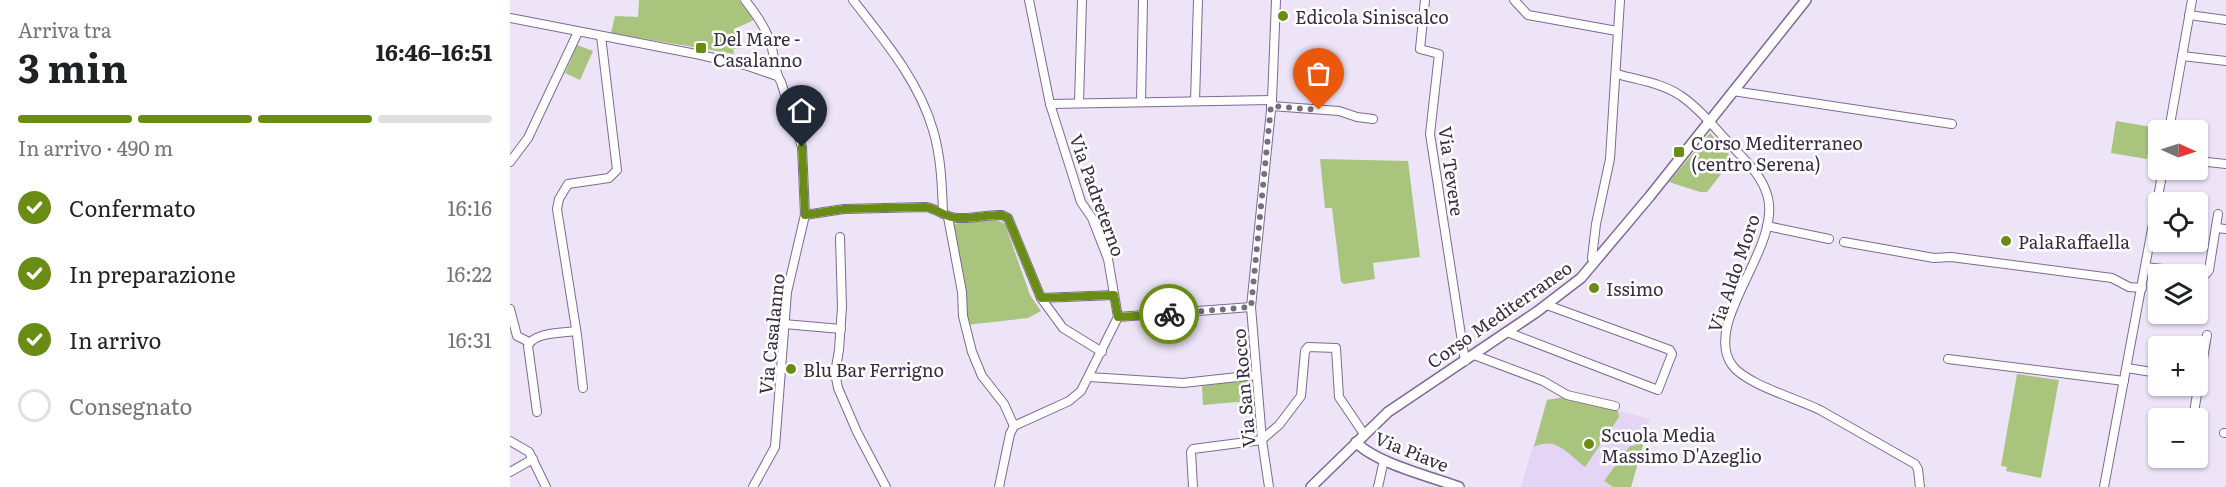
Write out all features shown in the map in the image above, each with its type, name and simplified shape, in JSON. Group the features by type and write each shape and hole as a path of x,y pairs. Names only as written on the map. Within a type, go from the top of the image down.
{"main road":[{"name":"Corso Mediterraneo","path":"1311,487 1388,412 1547,305 1581,278 1806,0"},
{"name":"Via Piave","path":"1356,442 1362,449 1384,460 1459,487"}],"street":[{"name":"Via Casalanno","path":"745,0 760,20 770,42 777,76 802,147 805,215 787,292 775,447 753,487"},
{"path":"853,0 890,49 927,111 934,131 946,215 962,292 963,316 972,352 982,376 1004,404 1014,426"},
{"name":"Via Padreterno","path":"1029,0 1050,104 1081,202 1092,218 1108,259 1118,317"},
{"path":"1079,103 1082,0"},
{"path":"1141,102 1143,0"},
{"path":"1195,101 1198,0"},
{"name":"Via San Rocco","path":"1269,487 1262,440 1251,307 1271,103 1276,0"},
{"name":"Via Tevere","path":"1425,0 1420,49 1439,54 1430,134 1465,361"},
{"path":"1514,0 1528,15 1617,31"},
{"path":"1594,263 1592,258 1596,224 1610,159 1620,0"},
{"path":"2171,120 2192,0"},
{"path":"2189,15 2226,20"},
{"path":"510,18 735,62 777,76"},
{"path":"511,161 528,138 579,32"},
{"path":"583,388 557,204 568,184 609,178 615,174 601,36"},
{"path":"2182,56 2226,61"},
{"name":"Via Aldo Moro","path":"1617,74 1671,90 1682,96 1709,121 1761,180 1768,198 1770,212 1767,226 1726,327 1725,348 1732,366 1751,380 1819,410 1915,464 1920,487"},
{"path":"1733,91 1952,124"},
{"path":"1050,104 1195,101 1271,103 1339,111 1373,119"},
{"path":"2208,161 2226,164"},
{"path":"2104,487 2161,180"},
{"path":"805,215 844,209 926,207 958,218 1002,215 1008,218 1041,298 1064,328 1102,352"},
{"path":"2145,267 2206,274 2209,270 2218,214"},
{"path":"1767,226 1829,239"},
{"path":"2216,228 2226,229"},
{"path":"840,237 843,288 841,329 835,373 838,388 857,432 886,487"},
{"path":"1844,242 1934,258 1952,257 2112,278 2130,287 2142,288"},
{"path":"1041,298 1114,295"},
{"path":"1506,332 1658,390 1672,354 1670,350 1547,305"},
{"path":"999,487 1010,434 1014,426 1069,401 1081,391 1118,317 1251,307"},
{"path":"510,309 517,336 529,342"},
{"path":"784,324 841,329"},
{"path":"537,412 529,342 540,336 576,331"},
{"path":"1193,487 1191,453 1193,449 1262,440 1279,425 1301,396 1305,351 1308,347 1336,348 1339,398 1364,434"},
{"path":"1474,355 1543,381 1567,395 1615,406"},
{"path":"1948,360 2124,381"},
{"path":"2127,368 2148,371"},
{"path":"1089,377 1183,383 1257,375"},
{"path":"510,441 525,449 534,459 546,487"},
{"path":"510,472 534,459"},
{"path":"1378,487 1384,460"}],"shaded area":[{"name":"Scuola Media Massimo D'Azeglio","path":"1565,397 1650,419 1631,487 1521,487 1547,400"}],"green space":[{"path":"639,0 739,0 754,20 734,29 742,49 733,49 734,54 611,33 615,16 638,17"},
{"path":"577,45 593,51 580,80 565,73"},
{"path":"2116,121 2148,126 2147,159 2111,153"},
{"path":"1710,133 1733,159 1707,192 1669,182"},
{"path":"1320,159 1408,161 1420,257 1373,263 1375,279 1344,284 1341,282 1332,208 1325,208"},
{"path":"996,219 1005,224 1030,295 1041,311 1028,318 966,325 952,224"},
{"path":"2017,374 2059,380 2041,478 2006,471 2007,467 2001,466"},
{"path":"1247,380 1249,401 1203,405 1202,386"},
{"path":"1565,397 1618,411 1619,417 1585,467 1555,445 1542,444 1534,447 1547,400"},
{"path":"1639,440 1644,442 1631,487 1613,487 1604,481 1630,446 1634,446"}],"way so far":[{"path":"1169,314 1251,307 1271,106 1319,110"}],"place":[{"name":"Edicola Siniscalco","path":"1283,16"},
{"name":"Del Mare - Casalanno","path":"701,48"},
{"name":"Corso Mediterraneo (centro Serena)","path":"1679,152"},
{"name":"PalaRaffaella","path":"2006,241"},
{"name":"Issimo","path":"1594,288"},
{"name":"Blu Bar Ferrigno","path":"791,369"},
{"name":"Scuola Media Massimo D'Azeglio","path":"1589,444"}],"route":[{"path":"802,147 805,215 844,209 926,207 948,217 1002,215 1008,218 1041,298 1114,295 1118,317 1169,314"}]}
